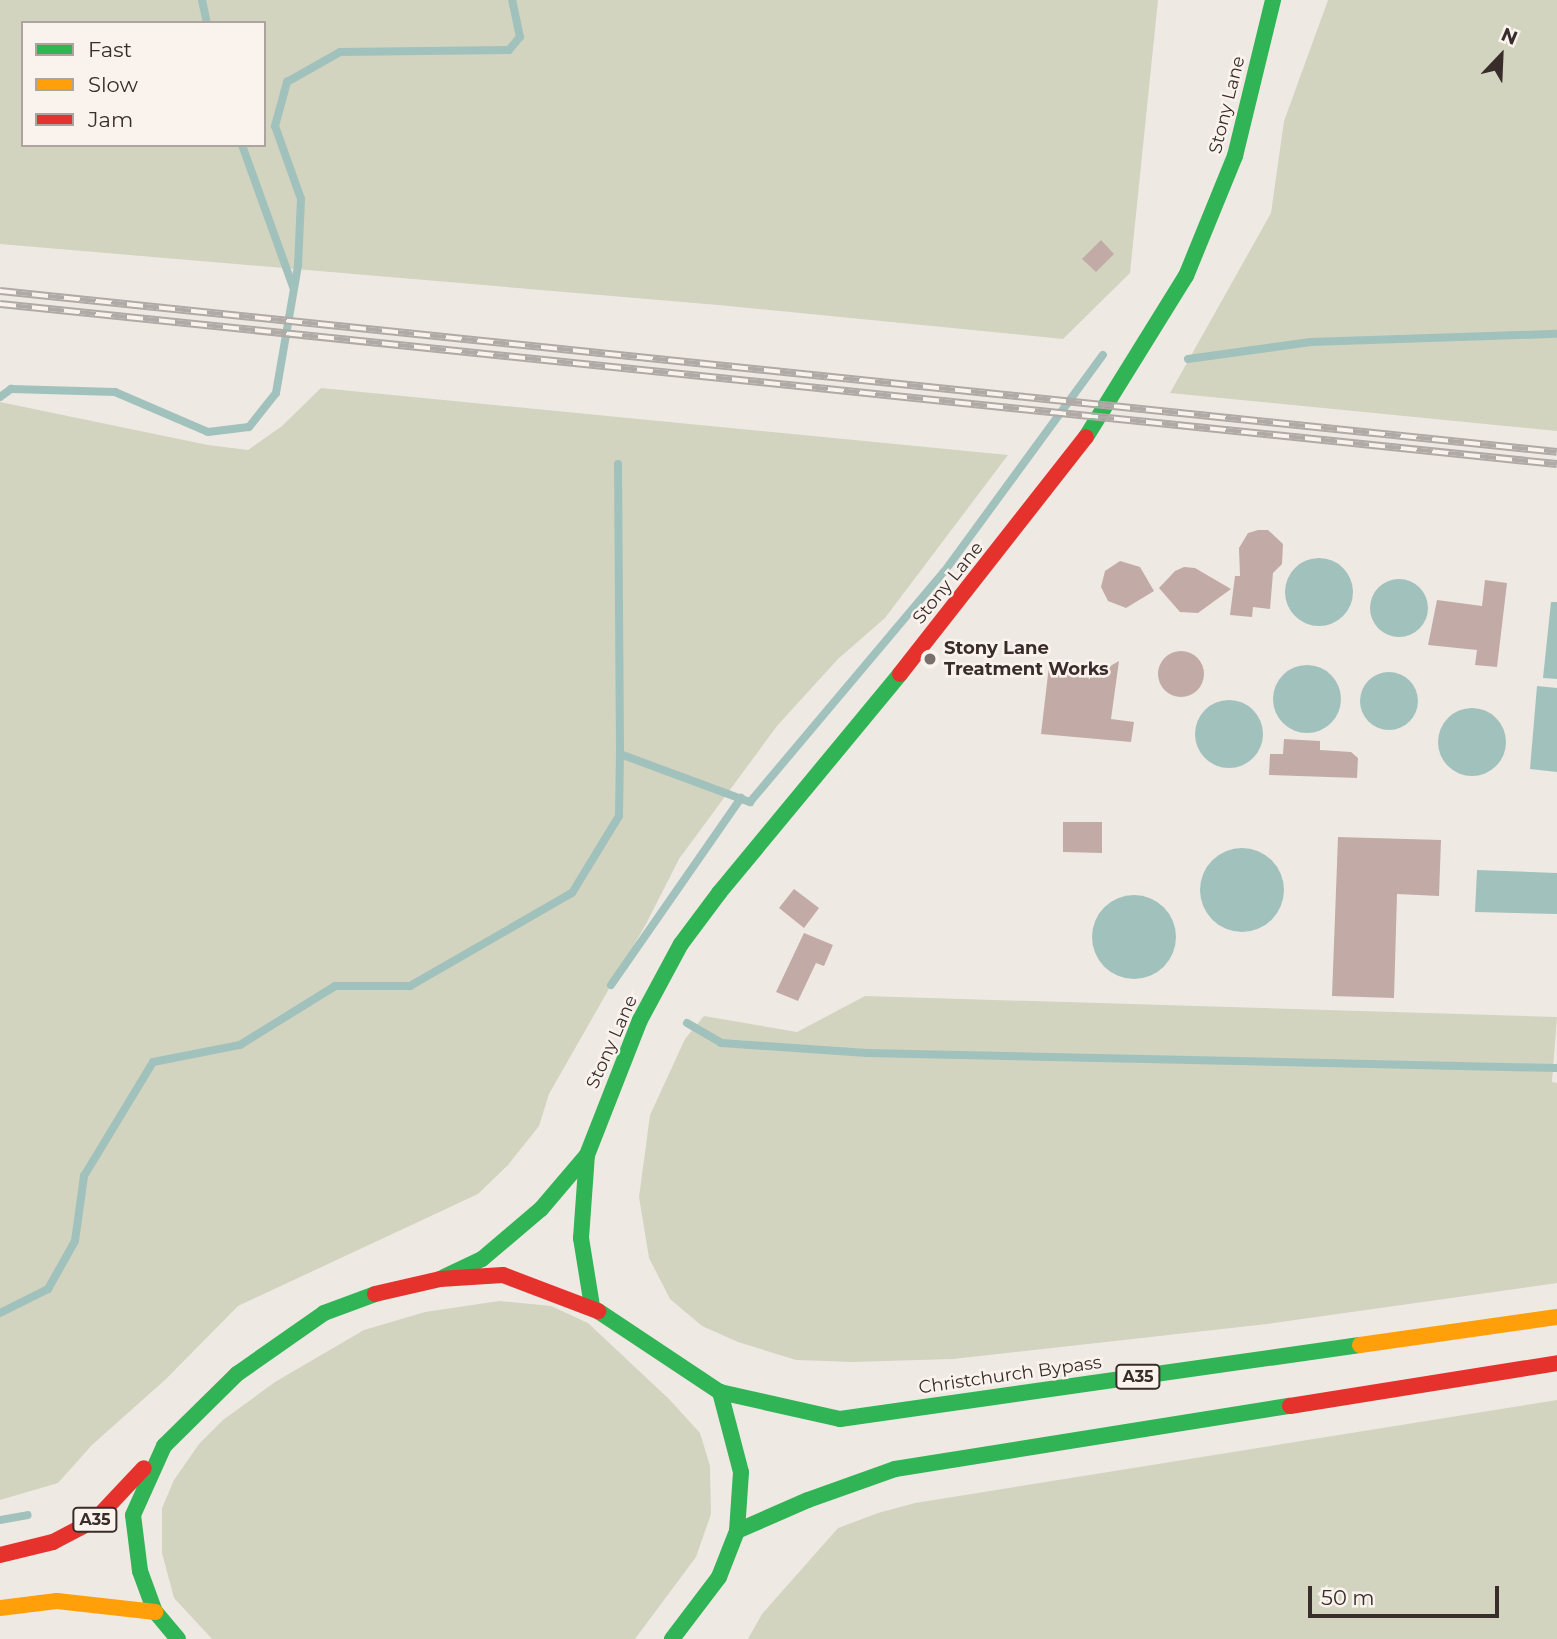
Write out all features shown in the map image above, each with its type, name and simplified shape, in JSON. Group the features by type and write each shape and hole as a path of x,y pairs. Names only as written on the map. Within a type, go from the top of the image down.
{"main road":[{"name":"Stony Lane","path":"592,1306 581,1238 587,1155 610,1090 640,1020 681,944 756,846 843,745 1074,456 1122,384 1186,276 1235,156 1273,0"},
{"name":"Stony Lane","path":"440,1279 482,1259 541,1209 587,1155"},
{"path":"178,1639 155,1612 139,1571 133,1516 164,1446 237,1374 324,1313 371,1295 440,1279 503,1275 592,1306 650,1342 720,1392 741,1472 737,1531 719,1577 672,1639"},
{"name":"Christchurch Bypass","path":"720,1392 840,1419 1557,1317"},
{"path":"737,1531 808,1500 895,1469 1557,1363"},
{"name":"A35","path":"0,1555 53,1542 95,1520 164,1446"},
{"path":"0,1608 57,1601 155,1612"}],"green space":[{"path":"0,0 1158,0 1130,273 1063,339 718,305 0,244"},
{"path":"1328,0 1557,0 1557,431 1170,393 1271,213 1284,121"},
{"path":"321,388 1008,455 885,618 838,659 777,726 679,859 646,924 549,1094 539,1126 508,1165 478,1194 238,1306 166,1379 92,1445 58,1483 0,1500 0,402 208,445 248,450 282,426"},
{"path":"865,996 1557,1017 1552,1082 1557,1083 1557,1283 1267,1324 953,1359 853,1362 796,1360 738,1342 702,1326 670,1299 649,1258 639,1197 650,1115 685,1039 704,1016 797,1032"},
{"path":"499,1301 551,1306 588,1323 669,1399 700,1433 710,1466 711,1514 696,1557 635,1639 212,1639 174,1598 162,1553 162,1508 174,1480 199,1444 223,1420 275,1382 364,1330 425,1312"},
{"path":"1557,1400 1557,1639 748,1639 762,1614 838,1528 878,1513 915,1503"}],"water":[{"path":"1319,558 1332,561 1343,568 1350,579 1353,592 1350,605 1343,616 1332,623 1319,626 1306,623 1295,616 1288,605 1285,592 1288,579 1295,568 1306,561"},
{"path":"1399,579 1415,584 1423,592 1428,608 1423,624 1415,632 1399,637 1383,632 1375,624 1370,608 1375,592 1383,584"},
{"path":"1551,602 1557,602 1557,679 1543,678"},
{"path":"1307,665 1320,668 1331,675 1338,686 1341,699 1338,712 1331,723 1320,730 1307,733 1294,730 1283,723 1276,712 1273,699 1276,686 1283,675 1294,668"},
{"path":"1389,672 1405,677 1413,685 1418,701 1413,717 1405,725 1389,730 1373,725 1365,717 1360,701 1365,685 1373,677"},
{"path":"1537,686 1557,688 1557,772 1530,769"},
{"path":"1229,700 1242,703 1253,710 1260,721 1263,734 1260,747 1253,758 1242,765 1229,768 1216,765 1205,758 1198,747 1195,734 1198,721 1205,710 1216,703"},
{"path":"1472,708 1485,711 1496,718 1503,729 1506,742 1503,755 1496,766 1485,773 1472,776 1459,773 1448,766 1441,755 1438,742 1441,729 1448,718 1459,711"},
{"path":"1242,848 1258,851 1272,860 1281,874 1284,890 1281,906 1272,920 1258,929 1242,932 1226,929 1212,920 1203,906 1200,890 1203,874 1212,860 1226,851"},
{"path":"1477,870 1557,873 1557,914 1475,912"},
{"path":"1134,895 1150,898 1164,907 1173,921 1176,937 1173,953 1164,967 1150,976 1134,979 1118,976 1104,967 1095,953 1092,937 1095,921 1104,907 1118,898"}],"building":[{"path":"1101,240 1114,254 1096,272 1082,259"},
{"path":"1268,530 1283,544 1282,564 1273,573 1270,609 1253,607 1252,617 1230,615 1235,576 1240,576 1239,548 1248,533"},
{"path":"1120,561 1140,567 1154,591 1126,608 1108,601 1101,587 1105,571"},
{"path":"1184,567 1195,568 1231,589 1198,613 1180,612 1159,588 1175,571"},
{"path":"1485,580 1507,583 1497,667 1475,665 1477,650 1428,645 1437,600 1482,606"},
{"path":"1181,651 1197,658 1204,674 1197,690 1181,697 1165,690 1158,674 1165,658"},
{"path":"1119,661 1111,719 1134,722 1131,742 1041,734 1049,666 1098,673"},
{"path":"1284,739 1320,741 1320,750 1351,752 1358,758 1357,778 1269,775 1270,754 1283,754"},
{"path":"1063,822 1102,822 1102,853 1063,852"},
{"path":"1338,837 1441,840 1439,896 1397,894 1394,998 1332,996"},
{"path":"794,889 819,908 804,928 779,908"},
{"path":"804,933 833,945 824,966 816,963 798,1001 776,992"}],"waterway":[{"path":"202,0 207,21"},
{"path":"0,397 11,389 115,392 208,432 249,427 276,393 298,265 301,199 275,126 287,82 340,52 509,50 520,37 512,0"},
{"path":"243,147 293,287"},
{"path":"1188,359 1311,342 1557,334"},
{"path":"0,1313 48,1289 75,1241 84,1176 153,1062 240,1045 335,986 410,986 572,893 619,816 620,754 750,802 944,572 1103,355"},
{"path":"618,464 620,754"},
{"path":"611,985 741,798"},
{"path":"687,1023 721,1043 867,1053 1557,1068"},
{"path":"0,1520 28,1515"}],"railway":[{"path":"0,291 1557,452"},
{"path":"0,304 1557,464"}],"traffic: fast":[{"path":"1086,437 1186,276 1235,156 1273,0"},
{"path":"592,1306 581,1238 587,1155 640,1020 681,944 719,893 900,674"},
{"path":"444,1277 482,1259 541,1209 587,1155"},
{"path":"178,1639 155,1612 140,1571 133,1515 164,1446 237,1374 324,1313 375,1294"},
{"path":"598,1311 720,1392 840,1419 1360,1345"},
{"path":"672,1639 719,1577 737,1531 741,1472 720,1392"},
{"path":"737,1531 808,1500 895,1469 1290,1406"}],"traffic: slow":[{"path":"1360,1345 1557,1317"},
{"path":"0,1608 57,1601 155,1612"}],"traffic: jam":[{"path":"900,674 1086,437"},
{"path":"375,1294 440,1279 503,1275 598,1311"},
{"path":"1290,1406 1557,1363"},
{"path":"0,1555 53,1542 95,1520 144,1468"}],"place":[{"name":"Stony Lane Treatment Works","path":"930,659"}]}
